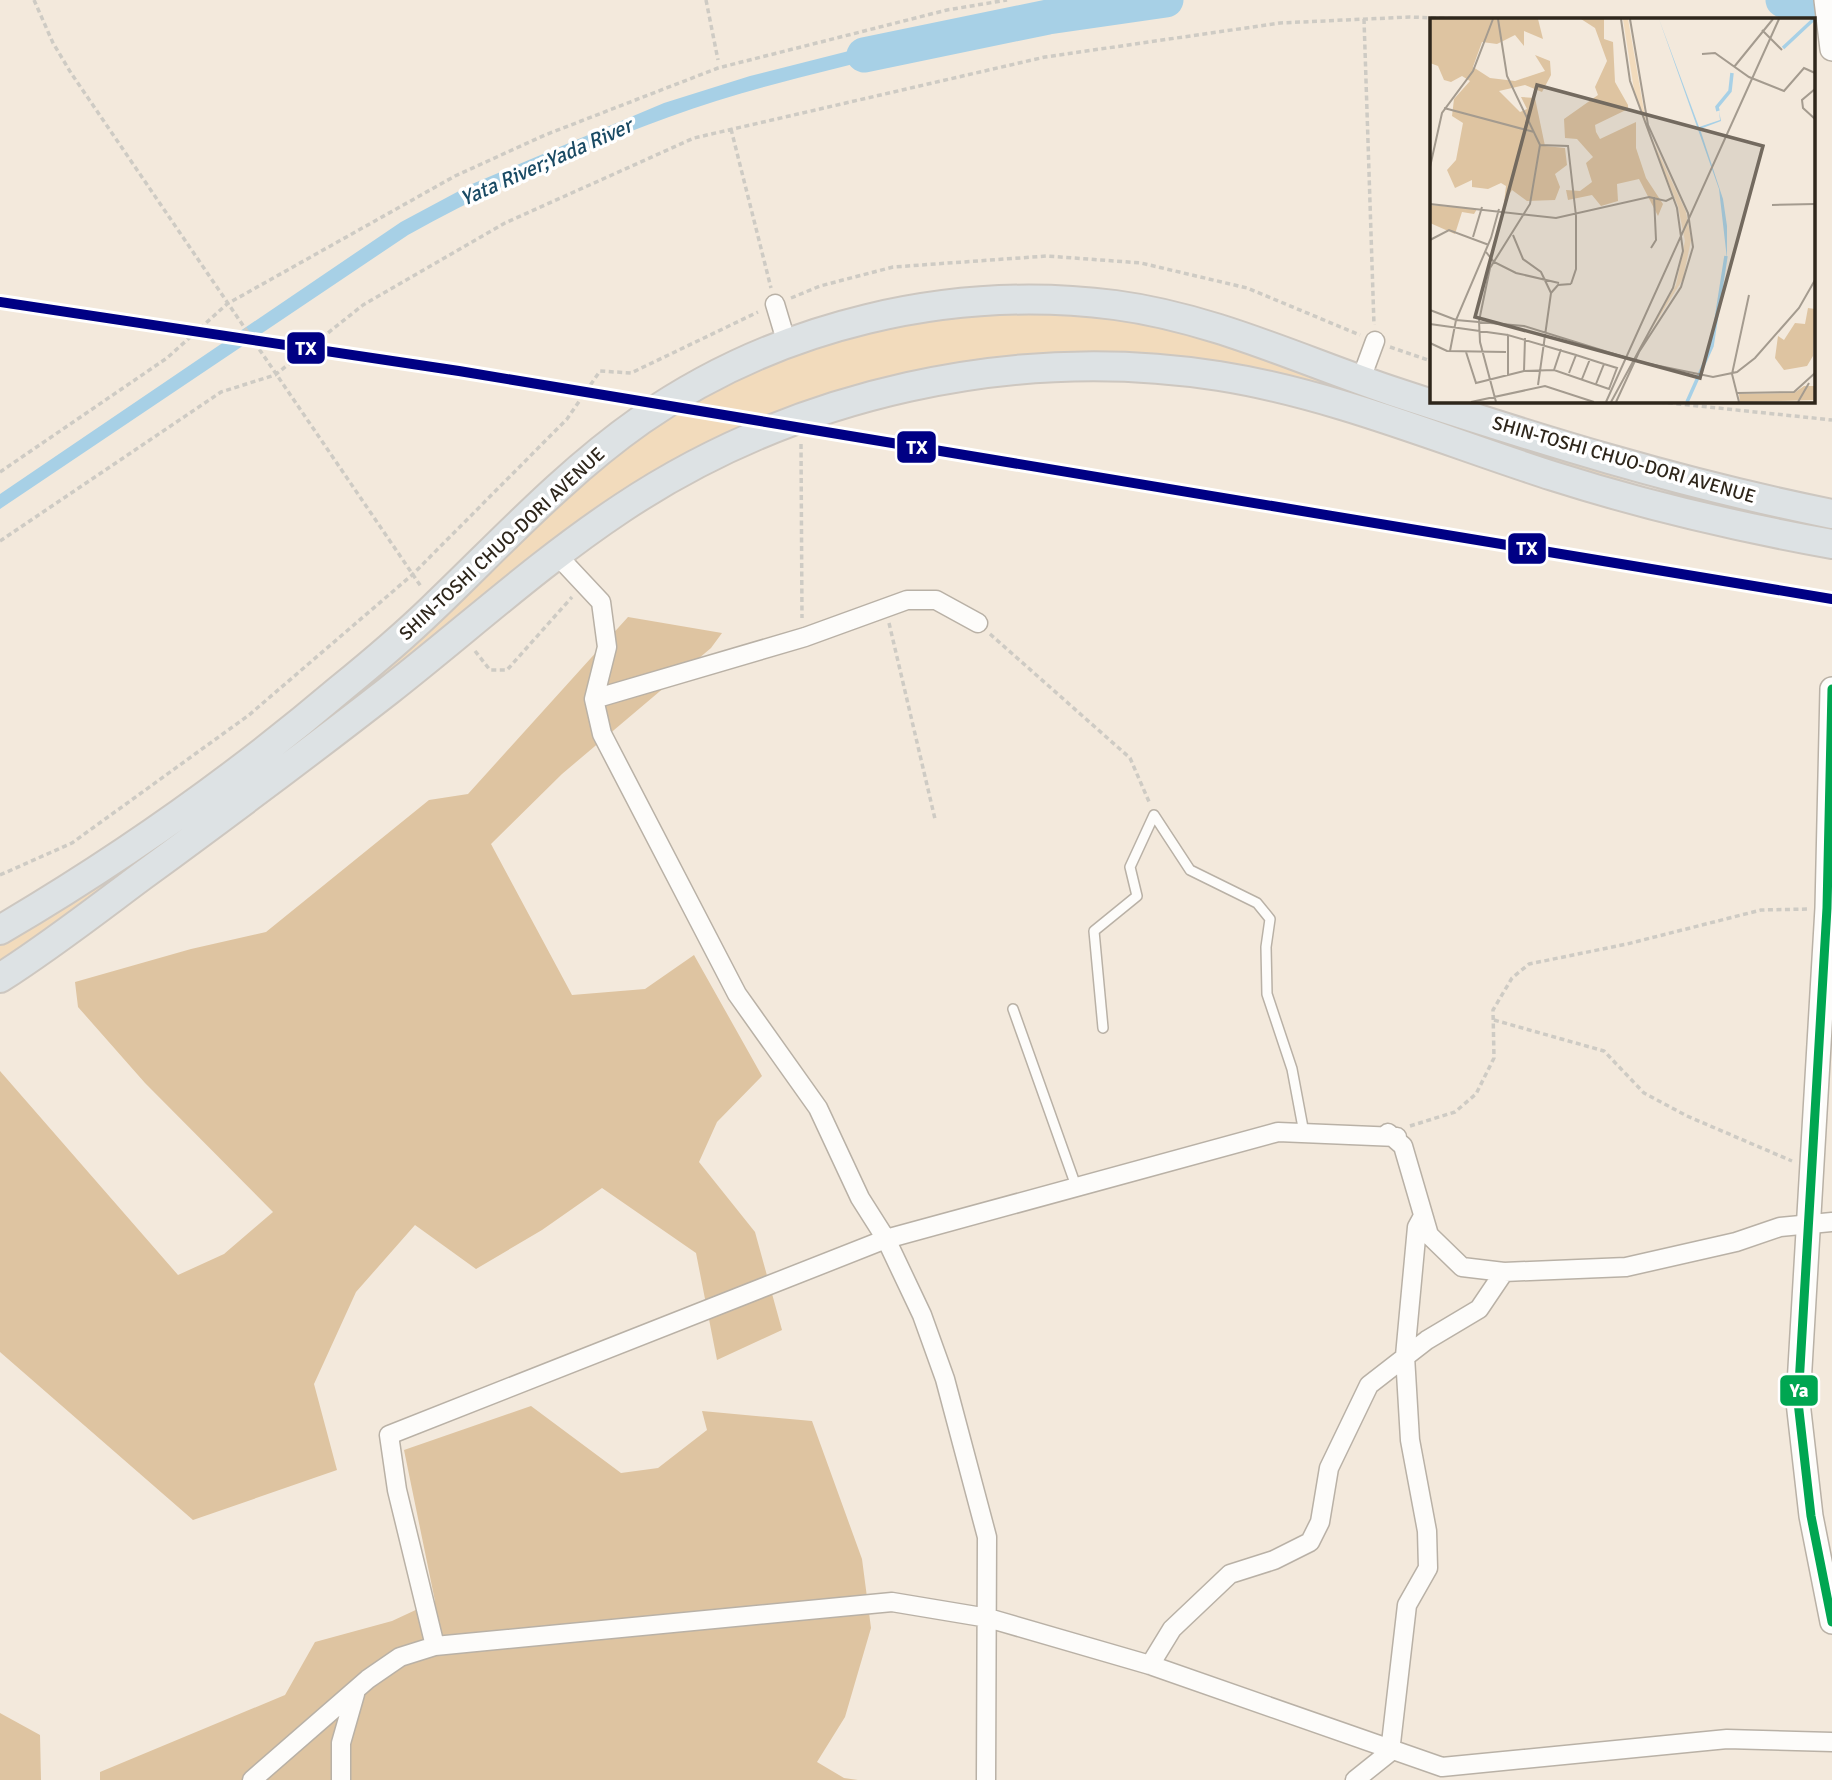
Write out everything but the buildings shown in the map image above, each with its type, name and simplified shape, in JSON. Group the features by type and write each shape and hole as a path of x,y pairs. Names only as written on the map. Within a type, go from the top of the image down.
{"main road":[{"name":"SHIN-TOSHI CHUO-DORI AVENUE","path":"0,930 138,844 335,694 428,612 580,468 642,419 709,379 787,344 886,314 965,302 1060,301 1117,306 1200,322 1280,347 1361,379 1579,452 1765,500 1832,514"},
{"name":"SHIN-TOSHI CHUO-DORI AVENUE","path":"0,978 206,830 390,690 556,554 627,505 744,440 798,418 949,378 1028,368 1122,366 1226,377 1356,410 1555,476 1669,509 1832,544"}],"street":[{"path":"1826,0 1832,48"},
{"path":"775,304 787,344"},
{"path":"1361,379 1375,341"},
{"path":"556,554 601,602 607,647 594,699 602,734 737,994 818,1108 860,1198 886,1239 922,1315 952,1405 987,1537 986,1780"},
{"path":"594,699 805,637 906,600 936,600 978,623"},
{"path":"1832,689 1827,908 1813,1170 1821,1222 1798,1402 1810,1504 1832,1622"},
{"path":"435,1646 397,1490 389,1435 886,1239 1278,1132 1393,1135 1403,1146 1429,1235 1462,1267 1504,1272 1626,1266 1736,1242 1780,1227 1821,1222"},
{"path":"1355,1780 1390,1752 1407,1605 1427,1568 1427,1531 1410,1440 1405,1356 1417,1227 1423,1216"},
{"path":"1150,1665 1172,1629 1230,1574 1274,1560 1310,1542 1320,1522 1329,1468 1369,1385 1405,1356 1479,1309 1504,1272"},
{"path":"252,1780 355,1694 368,1679 400,1657 435,1646 892,1602 988,1618 1150,1665 1445,1774 1727,1740 1832,1742"},
{"path":"341,1780 341,1743 355,1694"}],"lane":[{"path":"1103,1028 1094,932 1138,896 1130,867 1154,815"},
{"path":"1154,815 1190,870 1257,903 1270,919 1266,947 1267,994 1292,1069 1304,1133"},
{"path":"1013,1009 1076,1186"}],"path":[{"path":"34,0 53,43 71,73 268,366 424,590"},
{"path":"706,0 718,60"},
{"path":"0,472 167,358 228,306 455,176 545,135 718,68 947,10 1007,0"},
{"path":"1364,19 1375,341"},
{"path":"0,541 221,392 275,376 363,305 505,223 694,138 1045,57 1280,23 1430,19"},
{"path":"731,129 775,304"},
{"path":"1661,402 1832,420"},
{"path":"798,418 803,537 802,627 805,637"},
{"path":"470,645 490,670 507,670 585,582"},
{"path":"885,608 935,819"},
{"path":"978,623 1130,758 1154,815"},
{"path":"1393,1135 1455,1112 1476,1094 1494,1058 1493,1010 1508,984 1529,964 1627,944 1761,910 1827,908"},
{"path":"1493,1019 1604,1051 1644,1093 1687,1116 1813,1170"}],"shaded area":[{"path":"1066,312 1140,320 1200,333 1675,498 1073,354 941,365 811,399 738,430 0,965 0,945 146,856 258,772 640,434 706,394 762,366 838,339 932,317"},
{"path":"628,617 722,633 711,648 562,774 491,844 572,995 645,989 694,955 762,1076 717,1122 699,1162 755,1232 782,1330 717,1360 696,1253 602,1188 542,1230 476,1269 415,1225 356,1292 314,1384 337,1470 193,1520 0,1352 0,1071 178,1275 224,1254 273,1212 145,1083 78,1007 75,982 191,949 266,932 429,800 468,794"},
{"path":"531,1406 621,1473 658,1468 707,1430 702,1411 812,1421 862,1559 871,1628 845,1717 817,1762 844,1778 858,1780 100,1780 100,1772 285,1695 315,1642 392,1621 435,1601 404,1450"},
{"path":"0,1713 40,1735 41,1780 0,1780"}],"water":[{"path":"908,36 909,50 758,89 669,117 602,142 439,218 408,235 0,509 0,494 401,222 472,184 664,103 750,76"}],"waterway":[{"name":"Yata River;Yada River","path":"864,55 1048,17 1166,0"},
{"name":"Yata River;Yada River","path":"1783,0 1832,10"}],"transit line":[{"name":"TX","path":"0,302 459,371 1832,599"},
{"name":"Ya","path":"1832,689 1827,908 1798,1402 1811,1516 1832,1622"}]}
